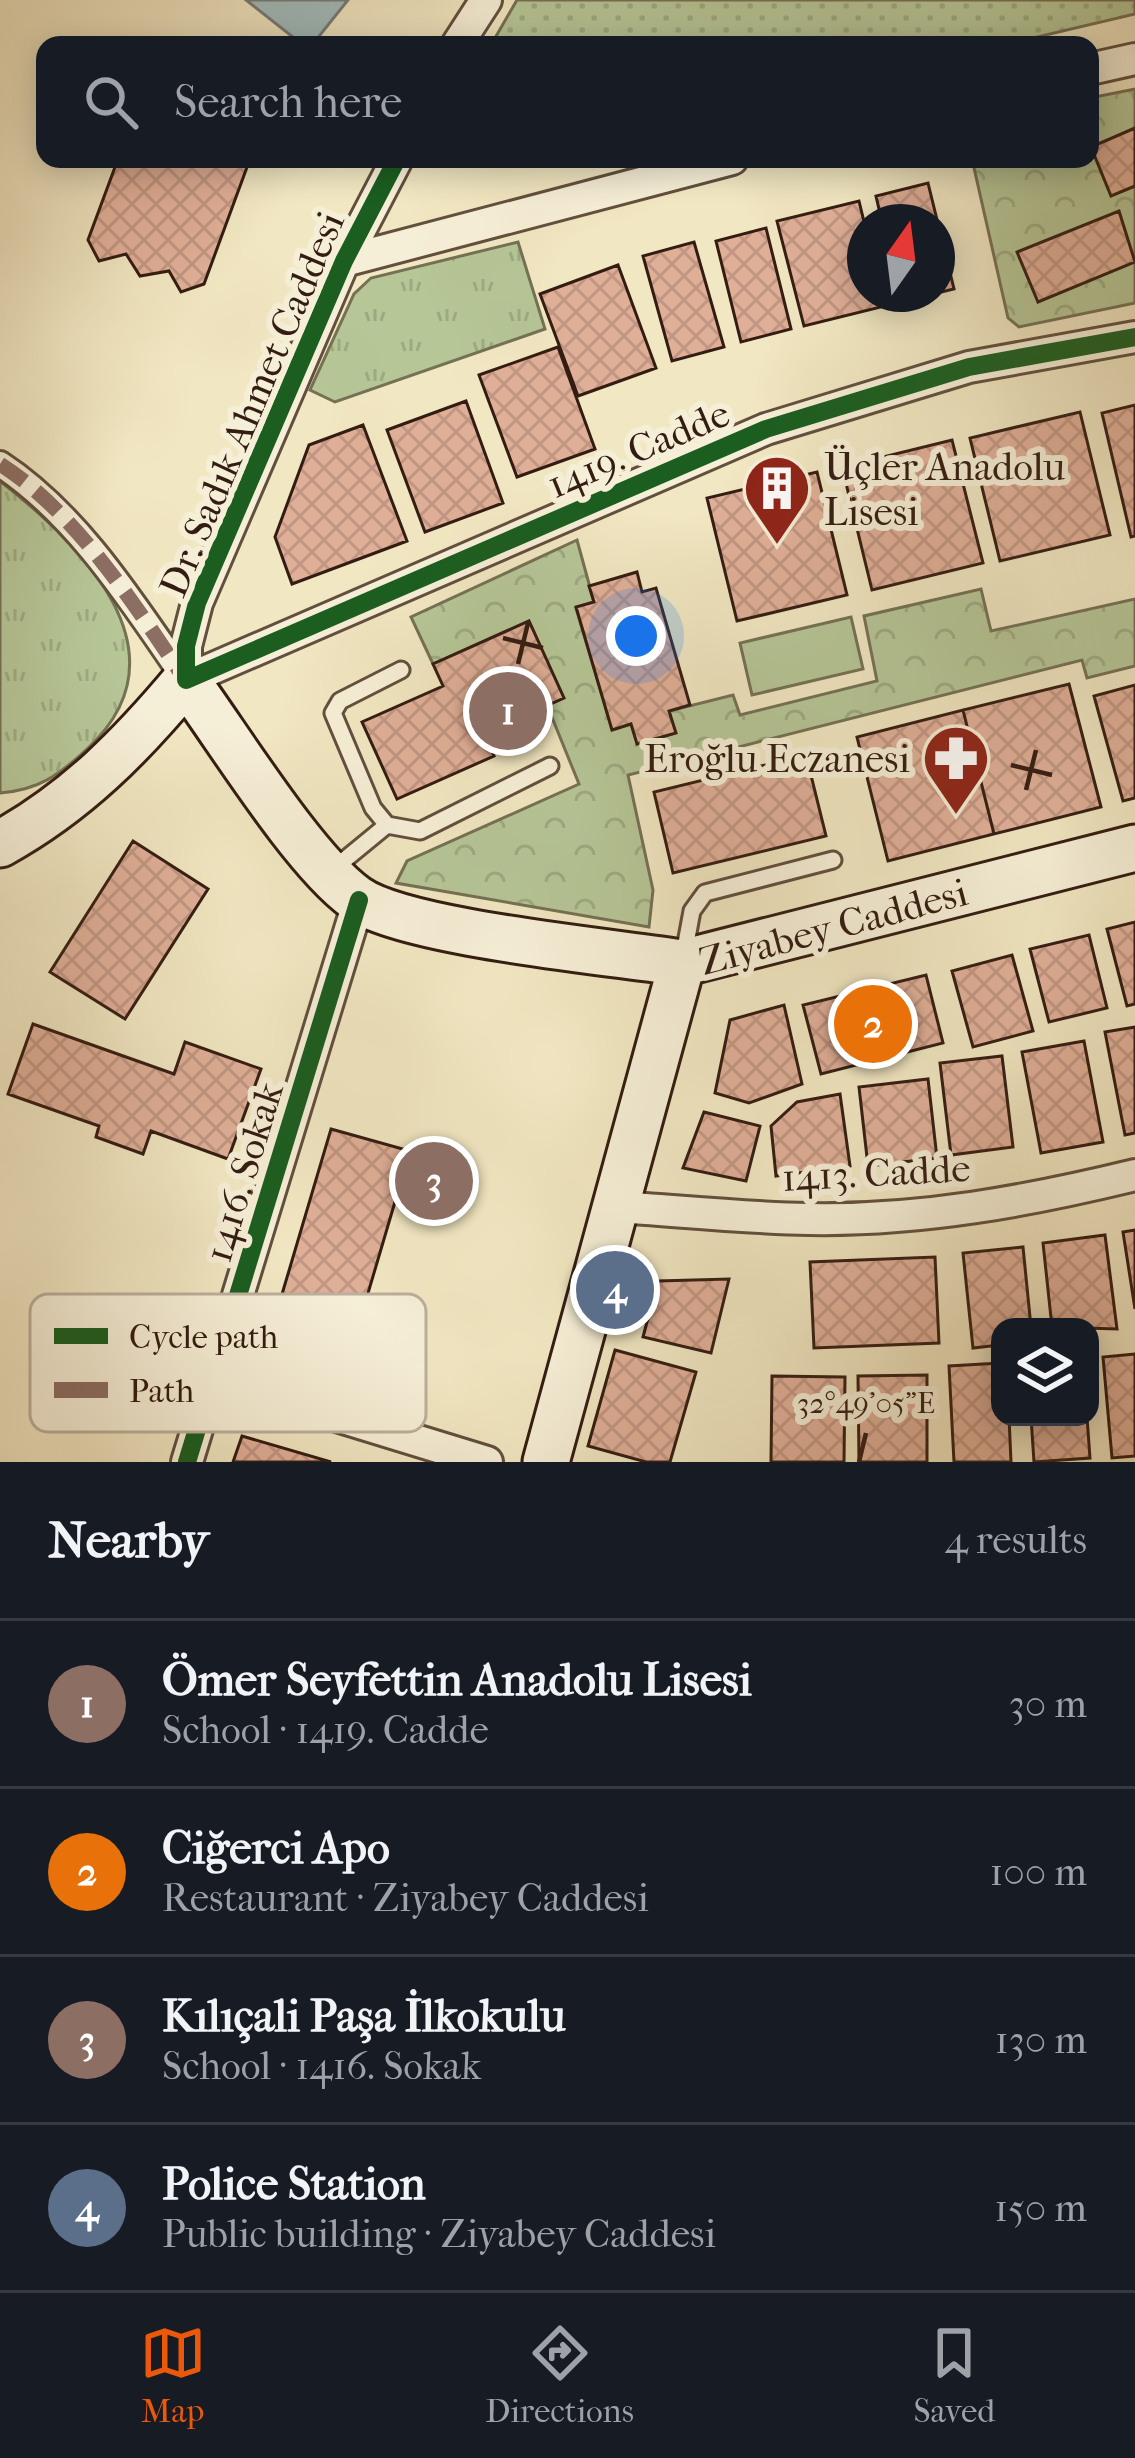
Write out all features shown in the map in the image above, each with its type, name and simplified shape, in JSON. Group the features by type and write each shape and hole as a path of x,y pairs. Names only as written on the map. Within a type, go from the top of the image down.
{"main road":[{"path":"1,845 86,788 134,743 186,680 344,886 440,925 682,963"},
{"name":"Ziyabey Caddesi","path":"546,1462 682,963 1135,848"}],"street":[{"path":"464,36 486,0"},
{"path":"1099,67 1135,59"},
{"name":"Dr. Sadık Ahmet Caddesi","path":"186,680 185,646 197,603 344,262 392,168"},
{"path":"344,262 699,168"},
{"name":"1419. Cadde","path":"186,680 766,429 969,367 1135,338"},
{"path":"0,464 68,526 127,594 186,680"},
{"name":"1416. Sokak","path":"238,1294 344,886"},
{"name":"1413. Cadde","path":"616,1207 810,1219 920,1214 1021,1202 1135,1175"},
{"name":"1416. Sokak","path":"187,1462 197,1432"},
{"path":"389,1432 487,1462"}],"lane":[{"path":"401,670 340,701 333,713 374,808 387,825 420,831 550,766"},
{"path":"344,886 387,825"},
{"path":"682,963 692,911 704,893 833,860"}],"green space":[{"path":"517,0 1135,0 1135,14 1041,36 496,36"},
{"path":"1135,89 1135,303 1019,327 1008,318 974,168 1099,168 1099,96"},
{"path":"518,242 545,329 335,402 310,390 354,294 371,278"},
{"path":"0,481 63,536 91,569 113,603 127,639 129,676 116,713 87,749 48,780 0,793"},
{"path":"577,540 594,602 576,608 612,729 631,724 638,744 675,733 669,711 733,695 740,715 877,681 864,616 981,589 991,631 1135,599 1135,666 1087,678 1082,660 628,775 653,890 649,927 396,883 407,861 579,784 547,705 563,697 529,621 433,664 411,617"},
{"path":"851,617 863,669 752,695 740,643"}],"water":[{"path":"246,0 348,0 319,36 292,36"}],"building":[{"path":"1135,128 1135,186 1111,196 1099,167 1099,144"},
{"path":"115,168 247,168 204,284 181,292 169,271 140,276 126,254 99,261 88,240"},
{"path":"928,183 933,204 878,204 876,196"},
{"path":"859,201 847,204 847,312 861,312 804,326 777,221"},
{"path":"1119,211 1135,262 1038,302 1017,252"},
{"path":"766,228 791,329 741,342 716,241"},
{"path":"694,242 724,347 672,361 643,256"},
{"path":"618,265 656,368 578,396 540,294"},
{"path":"558,347 595,449 517,477 479,375"},
{"path":"466,401 503,503 425,532 387,430"},
{"path":"1135,405 1135,536 1131,537 1102,413"},
{"path":"1080,412 1110,535 1000,561 970,438"},
{"path":"363,425 407,541 292,584 275,537 309,445"},
{"path":"952,440 983,563 872,590 842,467"},
{"name":"Üçler Anadolu Lisesi","path":"817,472 847,595 737,621 707,498"},
{"path":"637,572 642,592 656,588 690,705 669,711 676,733 637,744 631,724 612,730 576,607 594,602 589,586"},
{"path":"529,621 564,698 484,734 494,756 397,799 362,722 443,686 433,664"},
{"path":"1069,684 1101,807 994,834 963,710"},
{"path":"1135,685 1135,798 1123,801 1094,696"},
{"path":"963,710 994,834 888,861 857,737"},
{"path":"806,755 826,836 673,873 654,792"},
{"path":"133,841 208,889 125,1019 50,972"},
{"path":"1135,922 1135,1004 1127,1006 1107,929"},
{"path":"1089,935 1107,1008 1049,1022 1030,949"},
{"path":"1012,955 1033,1031 973,1047 952,971"},
{"path":"926,975 943,1043 821,1074 803,1005"},
{"path":"784,1005 802,1084 749,1103 715,1093 730,1020"},
{"path":"33,1024 174,1074 185,1042 261,1069 228,1159 151,1131 143,1154 96,1137 99,1126 8,1094"},
{"path":"1135,1027 1135,1133 1125,1135 1105,1032"},
{"path":"1084,1041 1103,1142 1041,1153 1022,1052"},
{"path":"1002,1056 1013,1147 951,1155 940,1063"},
{"path":"928,1079 937,1158 868,1166 859,1087"},
{"path":"840,1094 850,1166 776,1176 771,1126 797,1102"},
{"path":"704,1112 760,1126 746,1181 683,1168"},
{"path":"331,1129 410,1151 368,1294 282,1294"},
{"path":"1135,1230 1135,1309 1123,1232"},
{"path":"1105,1235 1117,1329 1099,1328 1099,1318 1051,1318 1043,1243"},
{"path":"1023,1247 1030,1318 991,1318 991,1346 973,1348 963,1253"},
{"path":"935,1257 939,1343 814,1348 810,1262"},
{"path":"729,1279 711,1353 643,1337 658,1281"},
{"path":"615,1350 696,1372 670,1462 646,1462 588,1446"},
{"path":"1135,1354 1135,1456 1112,1458 1103,1357"},
{"path":"991,1364 991,1426 1009,1426 1011,1462 954,1462 949,1366"},
{"path":"927,1375 927,1462 859,1462 858,1376"},
{"path":"772,1376 845,1377 844,1462 771,1462"},
{"path":"1032,1426 1088,1426 1090,1458 1034,1462"},
{"path":"242,1436 331,1462 233,1462"}],"marked path":[{"path":"0,464 78,533 182,675"}],"cycle path":[{"path":"392,168 344,261 197,603 186,646 186,680 766,429 969,367 1135,337"},
{"path":"238,1294 359,900"},
{"path":"187,1462 196,1432"}],"place":[{"name":"Üçler Anadolu Lisesi","path":"777,547"},
{"name":"Ömer Seyfettin Anadolu Lisesi","path":"508,711"},
{"name":"Eroğlu Eczanesi","path":"956,817"},
{"name":"Ciğerci Apo","path":"873,1024"},
{"name":"Kılıçali Paşa İlkokulu","path":"434,1181"},
{"name":"Police Station","path":"615,1290"}]}
